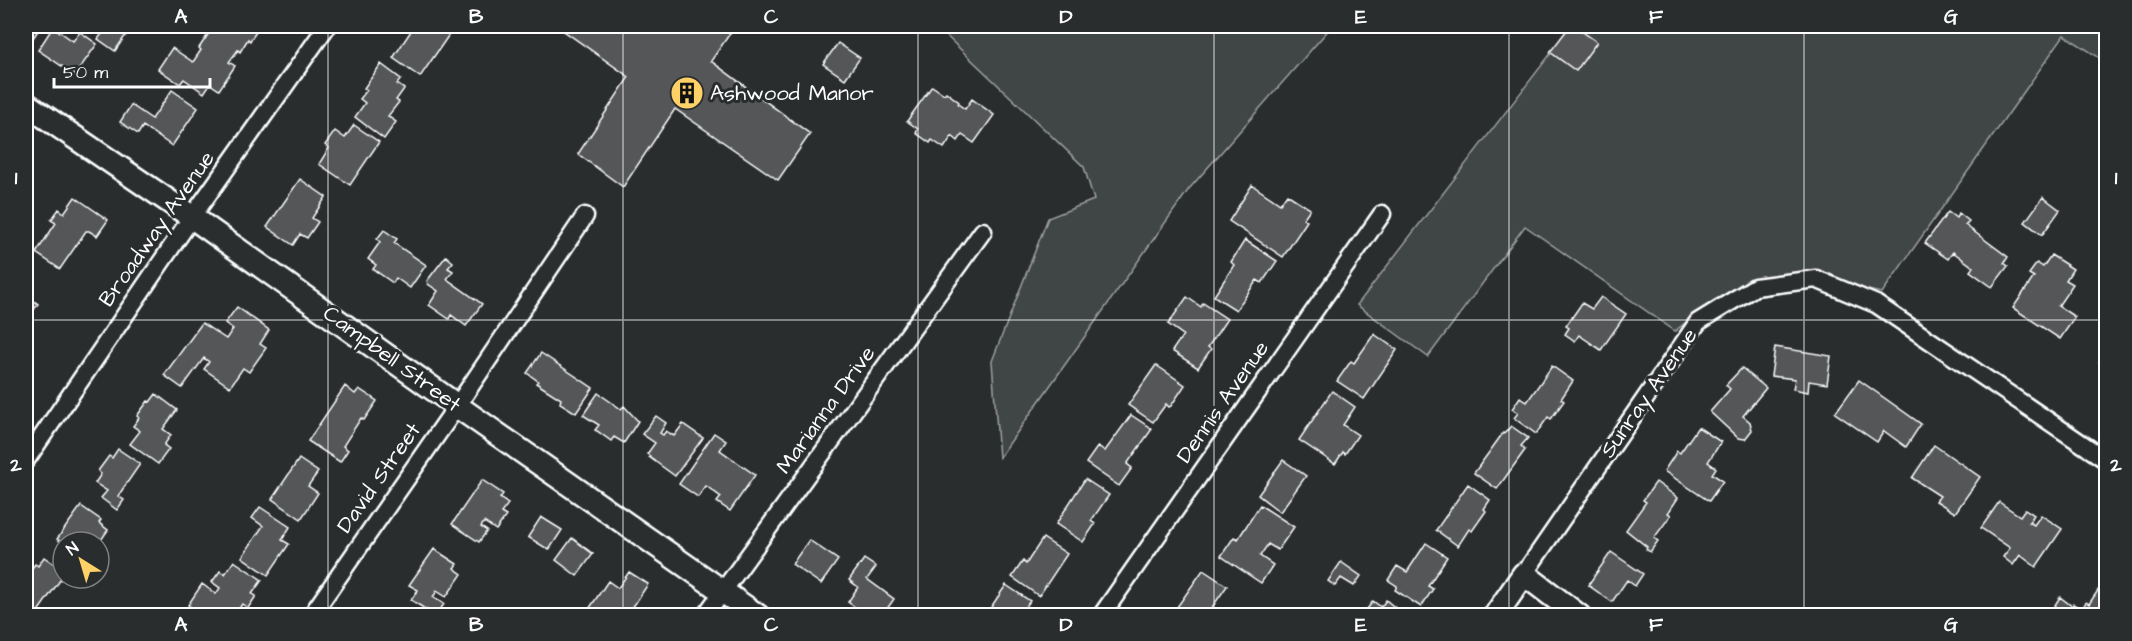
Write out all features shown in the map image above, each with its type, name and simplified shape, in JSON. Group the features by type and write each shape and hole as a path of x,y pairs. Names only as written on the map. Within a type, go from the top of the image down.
{"street":[{"name":"Broadway Avenue","path":"26,460 192,217 327,26"},
{"name":"Campbell Street","path":"26,104 192,217 457,406 758,615"},
{"name":"Dennis Avenue","path":"1101,615 1382,214"},
{"name":"David Street","path":"311,615 457,406 585,216"},
{"name":"Marianna Drive","path":"705,615 983,231"},
{"name":"Sunray Avenue","path":"1495,615 1698,322 1755,287 1816,279 1876,304 2106,460"},
{"path":"1524,574 1579,615"}],"shaded area":[{"path":"936,26 1332,26 1189,189 999,458 992,361 1048,218 1094,200 1084,167"},
{"path":"1572,26 2106,26 2106,62 2064,35 1882,293 1807,277 1755,281 1714,300 1675,331 1525,226 1428,357 1357,305"}],"building":[{"path":"26,26 41,26 29,44 26,41"},
{"path":"108,26 125,26 130,29 115,51 98,39"},
{"path":"203,26 260,26 250,41 248,39 240,52 238,50 229,62 235,66 219,90 210,84 204,93 184,79 180,84 158,69 172,48 193,62 211,30"},
{"path":"403,26 455,26 420,77 393,58 411,31"},
{"name":"Ashwood Manor","path":"568,26 657,26 661,28 663,26 735,26 711,61 810,134 778,180 675,109 623,187 578,154 629,77 564,31"},
{"path":"1570,26 1574,26 1597,42 1576,71 1550,52"},
{"path":"53,27 73,41 80,32 97,44 75,75 38,50"},
{"path":"838,43 860,58 845,79 823,64"},
{"path":"381,64 401,79 397,84 404,89 396,100 399,102 388,116 396,122 384,139 355,117 365,103 360,99 367,90 364,88"},
{"path":"932,86 944,94 946,92 965,109 972,99 994,115 974,143 962,135 958,141 952,136 944,148 932,140 930,143 916,133 918,129 907,121"},
{"path":"172,90 198,108 172,146 143,126 138,134 120,122 131,105 152,119"},
{"path":"354,125 379,142 350,185 319,164 329,148 325,145 335,131 345,138"},
{"path":"300,179 326,197 312,218 318,222 307,238 300,234 293,245 267,227"},
{"path":"1252,185 1280,204 1287,194 1310,209 1303,219 1307,221 1283,257 1229,221"},
{"path":"75,197 108,220 97,236 86,231 60,269 36,253 56,223 51,220 59,209 64,213"},
{"path":"2043,197 2060,210 2042,235 2025,222"},
{"path":"1948,212 1956,218 1959,213 1969,221 1965,225 2008,257 2004,263 2008,266 1992,287 1970,271 1973,267 1953,252 1948,259 1925,243"},
{"path":"384,230 397,239 394,243 426,265 410,288 396,278 393,283 373,269 376,265 368,259 380,242 377,239"},
{"path":"1245,240 1277,261 1262,283 1257,280 1236,310 1214,296 1234,265 1231,262"},
{"path":"2051,255 2073,269 2066,280 2073,284 2058,306 2075,317 2060,339 2013,308 2034,277 2029,274 2037,263 2043,267"},
{"path":"446,256 453,262 448,268 453,271 447,279 482,304 466,326 451,315 449,319 429,305 438,291 427,281"},
{"path":"26,295 38,304 26,321"},
{"path":"1187,297 1201,307 1203,303 1227,319 1208,347 1211,349 1198,368 1172,351 1183,335 1168,324"},
{"path":"1601,297 1626,314 1601,350 1579,335 1575,341 1565,334 1569,328 1566,326 1582,303 1592,309"},
{"path":"237,307 269,330 260,344 266,348 249,372 243,368 230,387 204,369 209,362 204,358 182,388 164,375 202,323 226,339 233,329 225,323"},
{"path":"1374,334 1397,350 1364,399 1337,381 1351,361 1354,363"},
{"path":"1775,347 1831,356 1827,384 1809,381 1808,392 1793,389 1795,379 1771,376"},
{"path":"2106,350 2106,367 2099,362"},
{"path":"541,353 593,388 576,413 560,403 561,399 536,383 538,381 527,373"},
{"path":"1156,365 1185,385 1171,406 1166,404 1153,422 1128,405"},
{"path":"1552,366 1573,381 1561,399 1564,401 1551,419 1548,417 1536,434 1514,418 1518,413 1512,409 1520,397 1527,402"},
{"path":"1742,368 1766,388 1743,416 1750,422 1752,430 1745,439 1738,438 1710,412 1730,389 1726,385"},
{"path":"1859,380 1921,424 1906,447 1884,431 1877,442 1835,413"},
{"path":"345,386 355,394 359,389 377,401 364,420 361,418 343,446 348,450 340,462 308,441"},
{"path":"1332,391 1355,407 1343,425 1358,435 1335,464 1299,440"},
{"path":"598,393 621,409 624,406 638,421 624,443 614,437 611,441 595,430 599,425 583,415"},
{"path":"156,394 177,410 163,429 171,435 164,445 169,449 158,464 130,444 140,431 133,426 139,418 137,416"},
{"path":"1131,415 1152,429 1127,464 1132,468 1119,486 1086,463 1098,446 1105,451"},
{"path":"656,416 666,423 660,433 663,435 666,431 674,436 683,424 703,438 675,476 647,454 655,443 642,434"},
{"path":"1511,426 1528,438 1521,446 1525,450 1497,489 1474,473 1503,433"},
{"path":"1698,427 1721,442 1708,462 1716,468 1712,474 1723,481 1709,501 1664,471 1677,451 1680,453"},
{"path":"714,433 726,441 720,450 755,475 730,511 717,502 721,497 706,486 698,497 679,484"},
{"path":"1934,445 1980,477 1955,513 1936,501 1940,496 1912,478"},
{"path":"118,449 140,464 118,496 124,500 117,510 101,498 107,491 95,483 101,474 98,471 109,456 112,458"},
{"path":"299,459 318,472 308,486 318,493 301,519 272,499"},
{"path":"1283,460 1306,476 1280,512 1258,495"},
{"path":"1085,479 1109,495 1091,521 1095,524 1083,542 1056,524"},
{"path":"482,480 503,494 500,498 508,504 501,513 506,516 496,530 484,522 481,527 487,531 479,542 452,524"},
{"path":"1656,482 1678,498 1668,513 1671,515 1654,538 1658,541 1650,552 1626,530 1646,502 1643,500"},
{"path":"1468,484 1490,500 1484,509 1486,511 1472,531 1469,529 1458,546 1436,530"},
{"path":"1999,502 2020,516 2025,509 2034,515 2029,522 2034,525 2041,515 2062,529 2036,567 2020,555 2013,565 2003,557 2010,548 1981,528"},
{"path":"1260,505 1294,527 1278,550 1268,544 1260,556 1273,565 1261,583 1221,556 1234,537 1238,539"},
{"path":"81,506 101,520 99,523 108,530 64,530"},
{"path":"260,507 290,527 282,540 289,544 268,575 242,557 263,526 252,518"},
{"path":"541,517 562,530 549,550 528,537"},
{"path":"572,538 593,554 577,576 556,560"},
{"path":"1043,538 1067,554 1039,596 1012,577 1023,561 1026,564"},
{"path":"809,540 838,560 821,584 792,564"},
{"path":"1426,543 1447,557 1428,586 1433,589 1421,607 1395,590 1397,586 1388,580 1397,566 1407,572"},
{"path":"434,549 457,564 454,568 462,574 446,597 437,591 433,597 444,604 436,616 411,600 418,590 409,585"},
{"path":"1611,552 1643,574 1635,586 1627,580 1612,602 1588,585"},
{"path":"44,557 51,562 51,590 53,590 37,613 26,605 26,577 35,564 38,566"},
{"path":"864,559 876,567 867,579 894,599 882,616 867,616 848,602 858,587 849,580"},
{"path":"234,561 262,580 252,594 256,596 248,608 242,604 234,616 203,616 188,605 202,584 216,594 220,588 212,582 220,571 225,574"},
{"path":"1341,562 1361,576 1354,586 1341,578 1335,586 1328,581"},
{"path":"1203,570 1227,586 1206,616 1188,616 1177,607"},
{"path":"629,572 648,584 627,616 585,615 608,581 618,588"},
{"path":"1006,585 1030,601 1019,616 985,616"},
{"path":"2101,586 2106,590 2106,616 2048,616 2060,597 2072,606 2073,604 2082,609 2086,602 2089,604"},
{"path":"1386,600 1405,616 1362,616 1373,601 1381,607"}],"place":[{"name":"Ashwood Manor","path":"687,93"}]}
